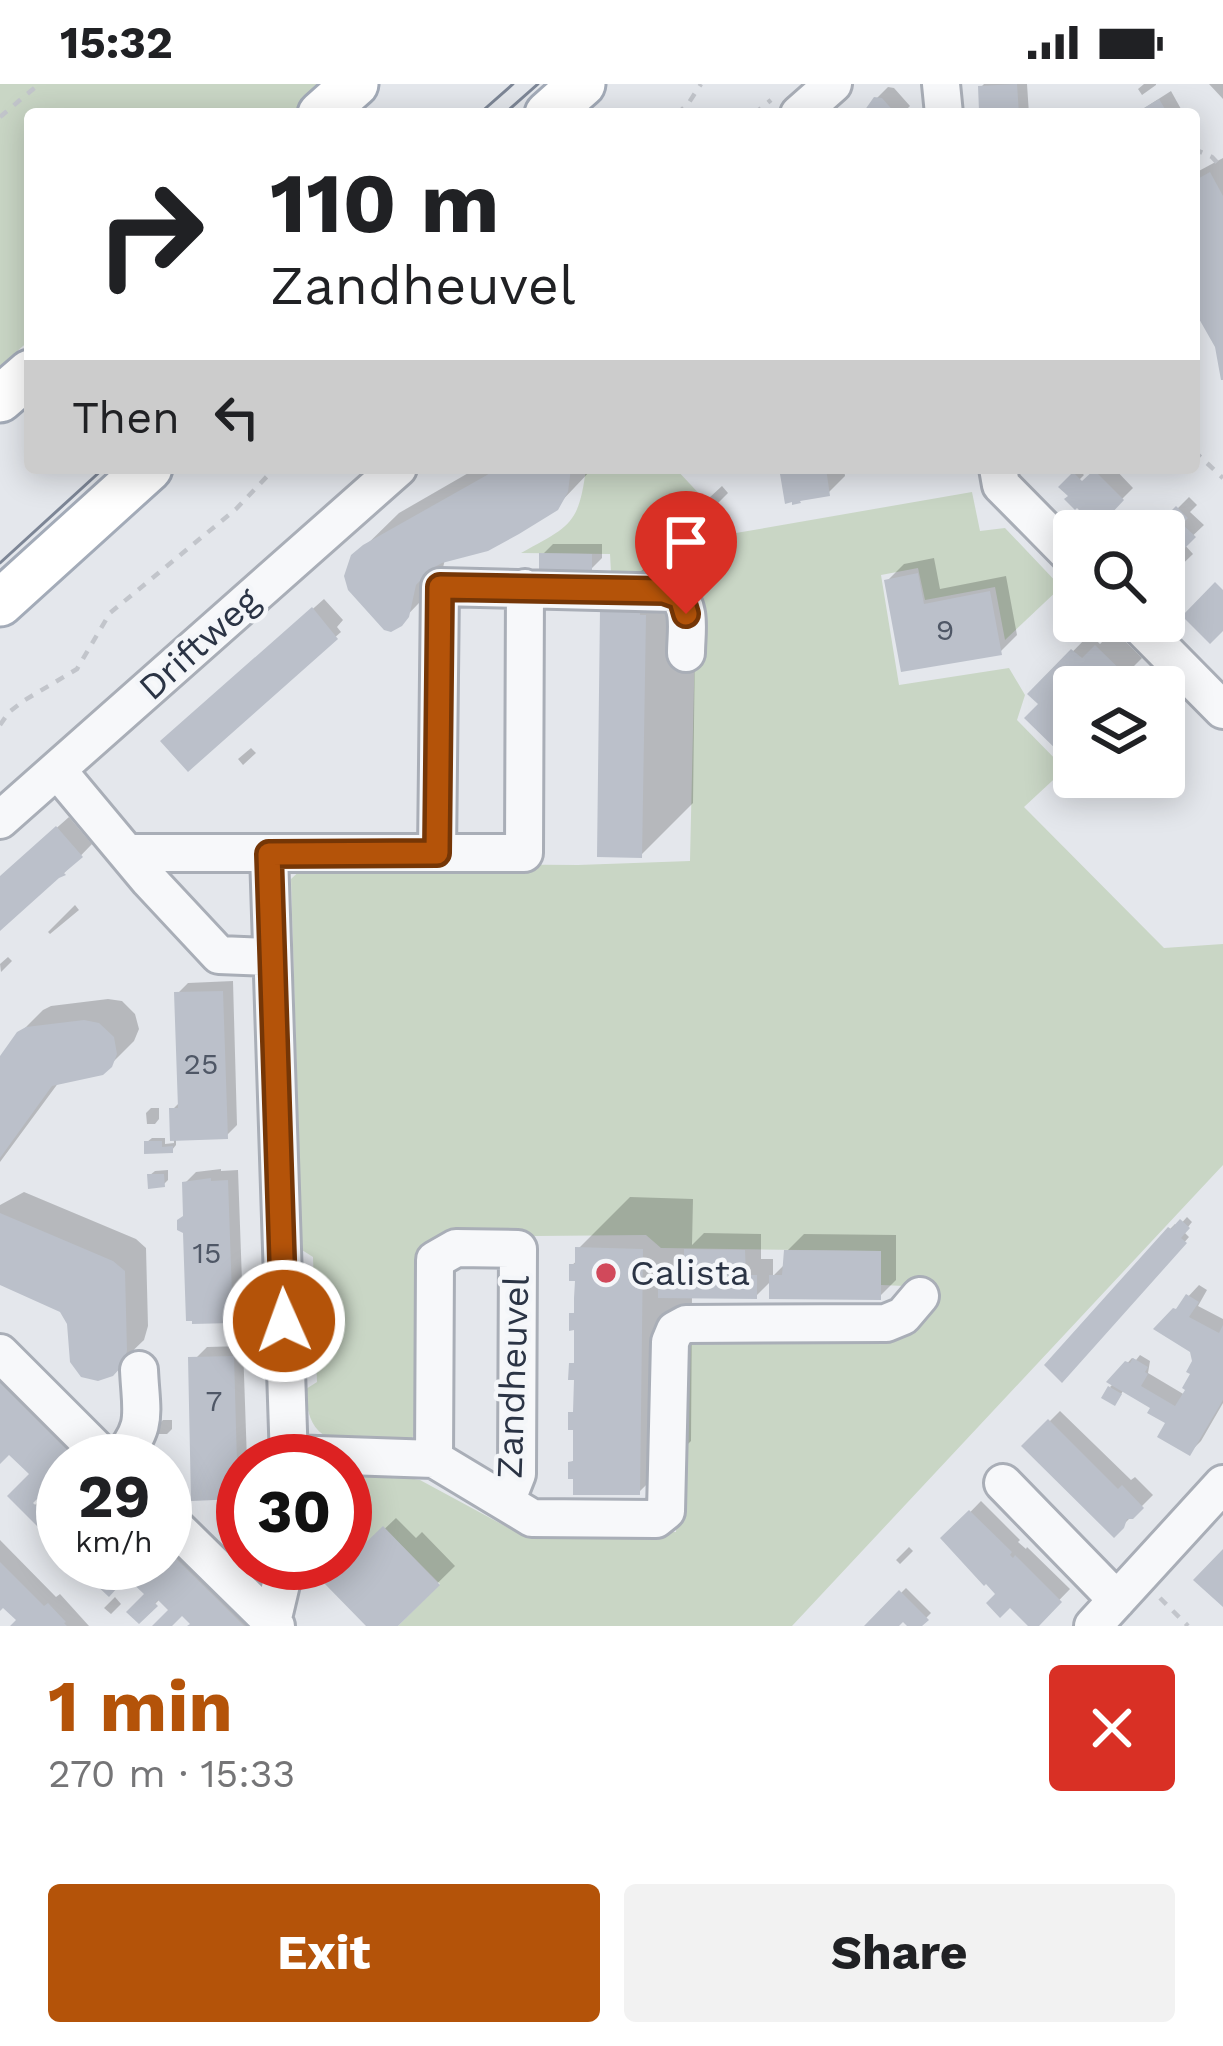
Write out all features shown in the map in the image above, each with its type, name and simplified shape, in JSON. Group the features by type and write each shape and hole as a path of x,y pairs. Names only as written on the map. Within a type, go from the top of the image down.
{"main road":[{"path":"328,108 355,84"},
{"path":"555,108 582,84"},
{"path":"0,399 24,378"},
{"path":"0,603 142,474"}],"street":[{"path":"806,108 833,84"},
{"name":"Driftweg","path":"0,820 391,474"},
{"path":"999,474 1001,484 1053,537"},
{"path":"437,853 440,587 675,593 685,605 686,653"},
{"path":"128,853 524,853 525,588"},
{"path":"1156,642 1223,710"},
{"path":"58,771 148,880 218,955 272,957"},
{"path":"269,854 288,1434"},
{"name":"Zandheuvel","path":"434,1460 435,1260 456,1248 518,1249 517,1474 506,1502"},
{"name":"Zandheuvel","path":"372,1459 434,1460 532,1518 656,1519 666,1511 670,1342 675,1330 686,1324 886,1323 902,1316 920,1296"},
{"path":"0,1353 81,1434"},
{"path":"138,1434 139,1370"},
{"path":"1003,1483 1116,1601 1223,1484"},
{"path":"192,1544 274,1624"},
{"path":"274,1624 281,1590"}],"path":[{"path":"0,117 39,84"},
{"path":"1200,457 1223,478"},
{"path":"0,724 25,700 77,669 110,613 236,509 269,474"},
{"path":"1116,1601 1188,1626"}],"green space":[{"path":"0,84 324,84 298,108 24,108 24,345 0,366"},
{"path":"585,474 681,474 736,533 972,492 980,531 1005,528 1053,579 1053,595 1005,640 995,587 925,600 918,568 881,575 899,685 1009,668 1025,695 1017,720 1053,757 1053,780 1024,807 1164,948 1223,944 1223,1165 792,1626 398,1626 440,1584 383,1527 372,1537 372,1476 420,1480 518,1533 676,1532 682,1351 693,1339 882,1339 913,1330 924,1319 929,1287 881,1285 880,1251 661,1248 646,1235 445,1237 417,1431 409,1442 372,1443 372,1434 323,1434 308,1411 306,1389 317,1382 316,1354 322,1352 319,1287 314,1287 313,1257 302,1250 291,879 306,865 317,863 690,861 696,596 701,581 677,570 668,574 611,572 610,554 521,553 561,529 575,513"}],"building":[{"path":"1017,84 1019,108 979,108 978,86"},
{"path":"874,97 891,108 866,108"},
{"path":"1159,99 1164,108 1144,108"},
{"path":"1210,172 1223,196 1223,380 1215,347 1200,321 1200,178"},
{"path":"570,474 568,492 558,510 488,551 431,569 416,585 409,617 391,632 384,630 348,590 344,576 351,555 487,475"},
{"path":"780,474 827,474 830,496 785,504"},
{"path":"1075,474 1082,481 1098,474 1124,500 1115,510 1075,510 1058,487"},
{"path":"1185,527 1196,537 1185,548"},
{"path":"539,553 592,554 592,572 539,571"},
{"path":"918,573 924,604 990,591 1002,655 901,672 884,580"},
{"path":"1215,582 1223,590 1223,631 1210,644 1185,619 1185,613"},
{"path":"312,607 338,639 188,772 160,741"},
{"path":"600,609 640,609 640,615 646,615 642,858 597,857"},
{"path":"1095,645 1117,666 1054,666 1071,649 1082,658"},
{"path":"1053,667 1053,746 1024,718 1038,704 1027,694"},
{"path":"56,826 83,857 0,931 0,876"},
{"path":"223,991 228,1139 170,1141 169,1108 178,1108 174,992"},
{"path":"84,1020 99,1023 114,1037 117,1054 112,1067 103,1075 52,1086 0,1158 0,1056 26,1027"},
{"path":"144,1141 162,1141 162,1147 173,1146 173,1153 144,1154"},
{"path":"147,1174 164,1174 165,1187 148,1189"},
{"path":"228,1180 233,1323 192,1324 186,1321 183,1233 177,1230 177,1220 183,1216 182,1182"},
{"path":"0,1213 113,1261 125,1271 127,1351 113,1376 98,1381 81,1377 70,1362 67,1324 60,1312 0,1285"},
{"path":"1180,1219 1190,1228 1181,1238 1187,1243 1062,1383 1044,1365"},
{"path":"575,1247 643,1249 640,1495 573,1495 573,1479 568,1479 573,1430 568,1430 568,1412 573,1412 574,1380 568,1380 569,1363 574,1363 569,1313 574,1313 575,1281 569,1281 569,1264 575,1264"},
{"path":"684,1249 745,1250 746,1275 757,1275 757,1299 658,1298 658,1274 684,1274"},
{"path":"784,1250 881,1251 881,1300 769,1299 769,1275 782,1275"},
{"path":"1186,1294 1199,1302 1189,1317 1219,1333 1223,1325 1223,1400 1190,1456 1157,1437 1165,1423 1147,1413 1150,1408 1106,1382 1133,1358 1148,1367 1141,1386 1175,1406 1190,1374 1186,1372 1192,1361 1190,1352 1153,1329"},
{"path":"234,1356 236,1434 216,1434 216,1500 192,1501 188,1357"},
{"path":"0,1383 51,1434 36,1434 36,1525 7,1496 29,1474 9,1455 0,1464"},
{"path":"1108,1386 1122,1394 1115,1406 1101,1398"},
{"path":"1048,1419 1118,1489 1122,1485 1144,1508 1127,1519 1114,1538 1021,1446"},
{"path":"969,1510 1062,1602 1039,1626 1028,1626 1010,1608 1000,1618 986,1603 995,1594 940,1538"},
{"path":"383,1526 440,1585 398,1626 366,1626 331,1590 372,1590 372,1537"},
{"path":"1223,1549 1223,1607 1193,1580"},
{"path":"0,1562 67,1626 10,1626 16,1620 3,1608 0,1611"},
{"path":"192,1575 244,1626 187,1626 182,1616 172,1626 152,1626 168,1610 158,1600 158,1606 139,1624 126,1612 144,1594 140,1590 192,1590"},
{"path":"899,1590 929,1620 922,1626 903,1622 864,1626"}],"tram line":[{"path":"486,108 513,84"},
{"path":"511,108 538,84"},
{"path":"0,563 97,474"}],"place":[{"name":"Calista","path":"606,1273"}],"route":[{"path":"284,1321 269,854 437,853 440,587 664,591 681,597 686,614"}]}
